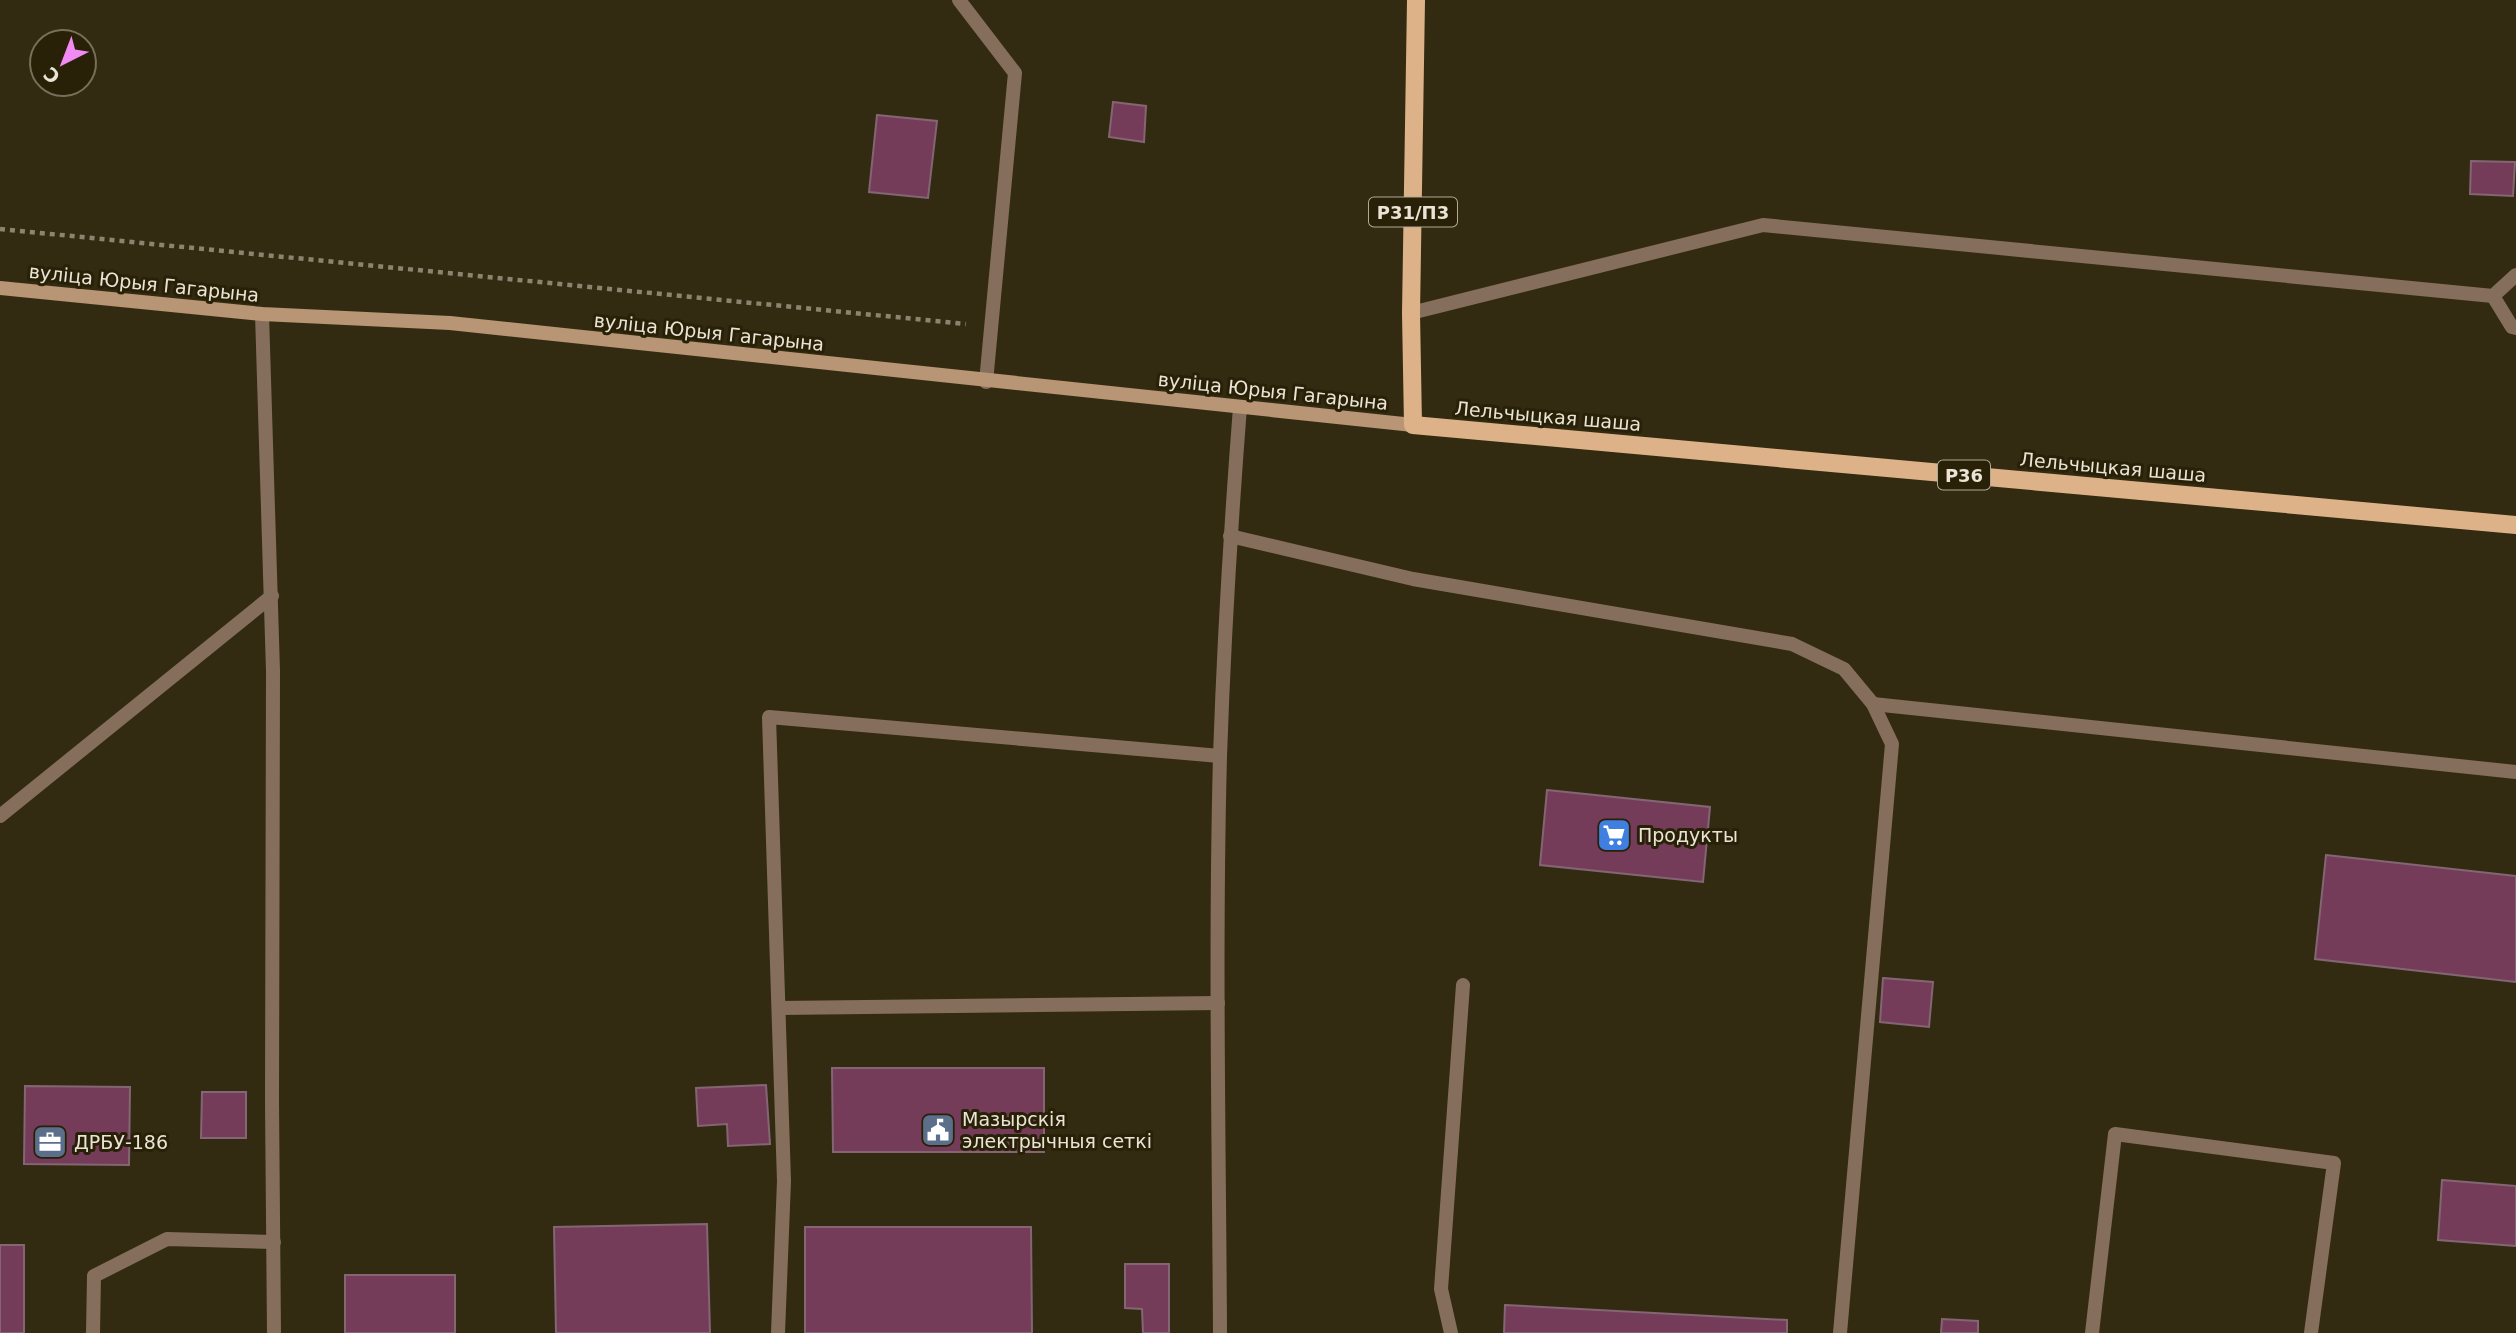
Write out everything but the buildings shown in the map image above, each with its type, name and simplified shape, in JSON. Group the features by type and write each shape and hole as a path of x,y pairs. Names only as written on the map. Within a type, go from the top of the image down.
{"main road":[{"name":"Р31/П3","path":"1413,425 1411,313 1416,0"},
{"name":"вуліца Юрыя Гагарына","path":"0,288 262,314 450,324 1413,425"},
{"name":"Лельчыцкая шаша","path":"1413,425 2516,525"}],"street":[{"path":"958,0 1015,74 986,382"},
{"path":"1411,313 1763,225 2493,296 2516,275"},
{"path":"2493,296 2512,327 2516,328"},
{"path":"262,314 272,596 274,1333"},
{"path":"1220,1333 1217,1003 1220,756 1230,536 1240,407"},
{"path":"1230,536 1413,579 1792,644 1844,669 1873,704 1892,744 1840,1333"},
{"path":"0,816 272,596"},
{"path":"1873,704 2516,772"},
{"path":"778,1333 784,1181 769,717 1220,756"},
{"path":"1451,1333 1441,1289 1463,985"},
{"path":"779,1008 1217,1003"},
{"path":"2092,1333 2115,1134 2334,1163 2311,1333"},
{"path":"93,1333 94,1276 167,1238 274,1242"}],"path":[{"path":"0,229 992,326"}],"place":[{"name":"Продукты","path":"1614,835"},
{"name":"Мазырскія электрычныя сеткі","path":"938,1130"},
{"name":"ДРБУ-186","path":"50,1142"}]}
